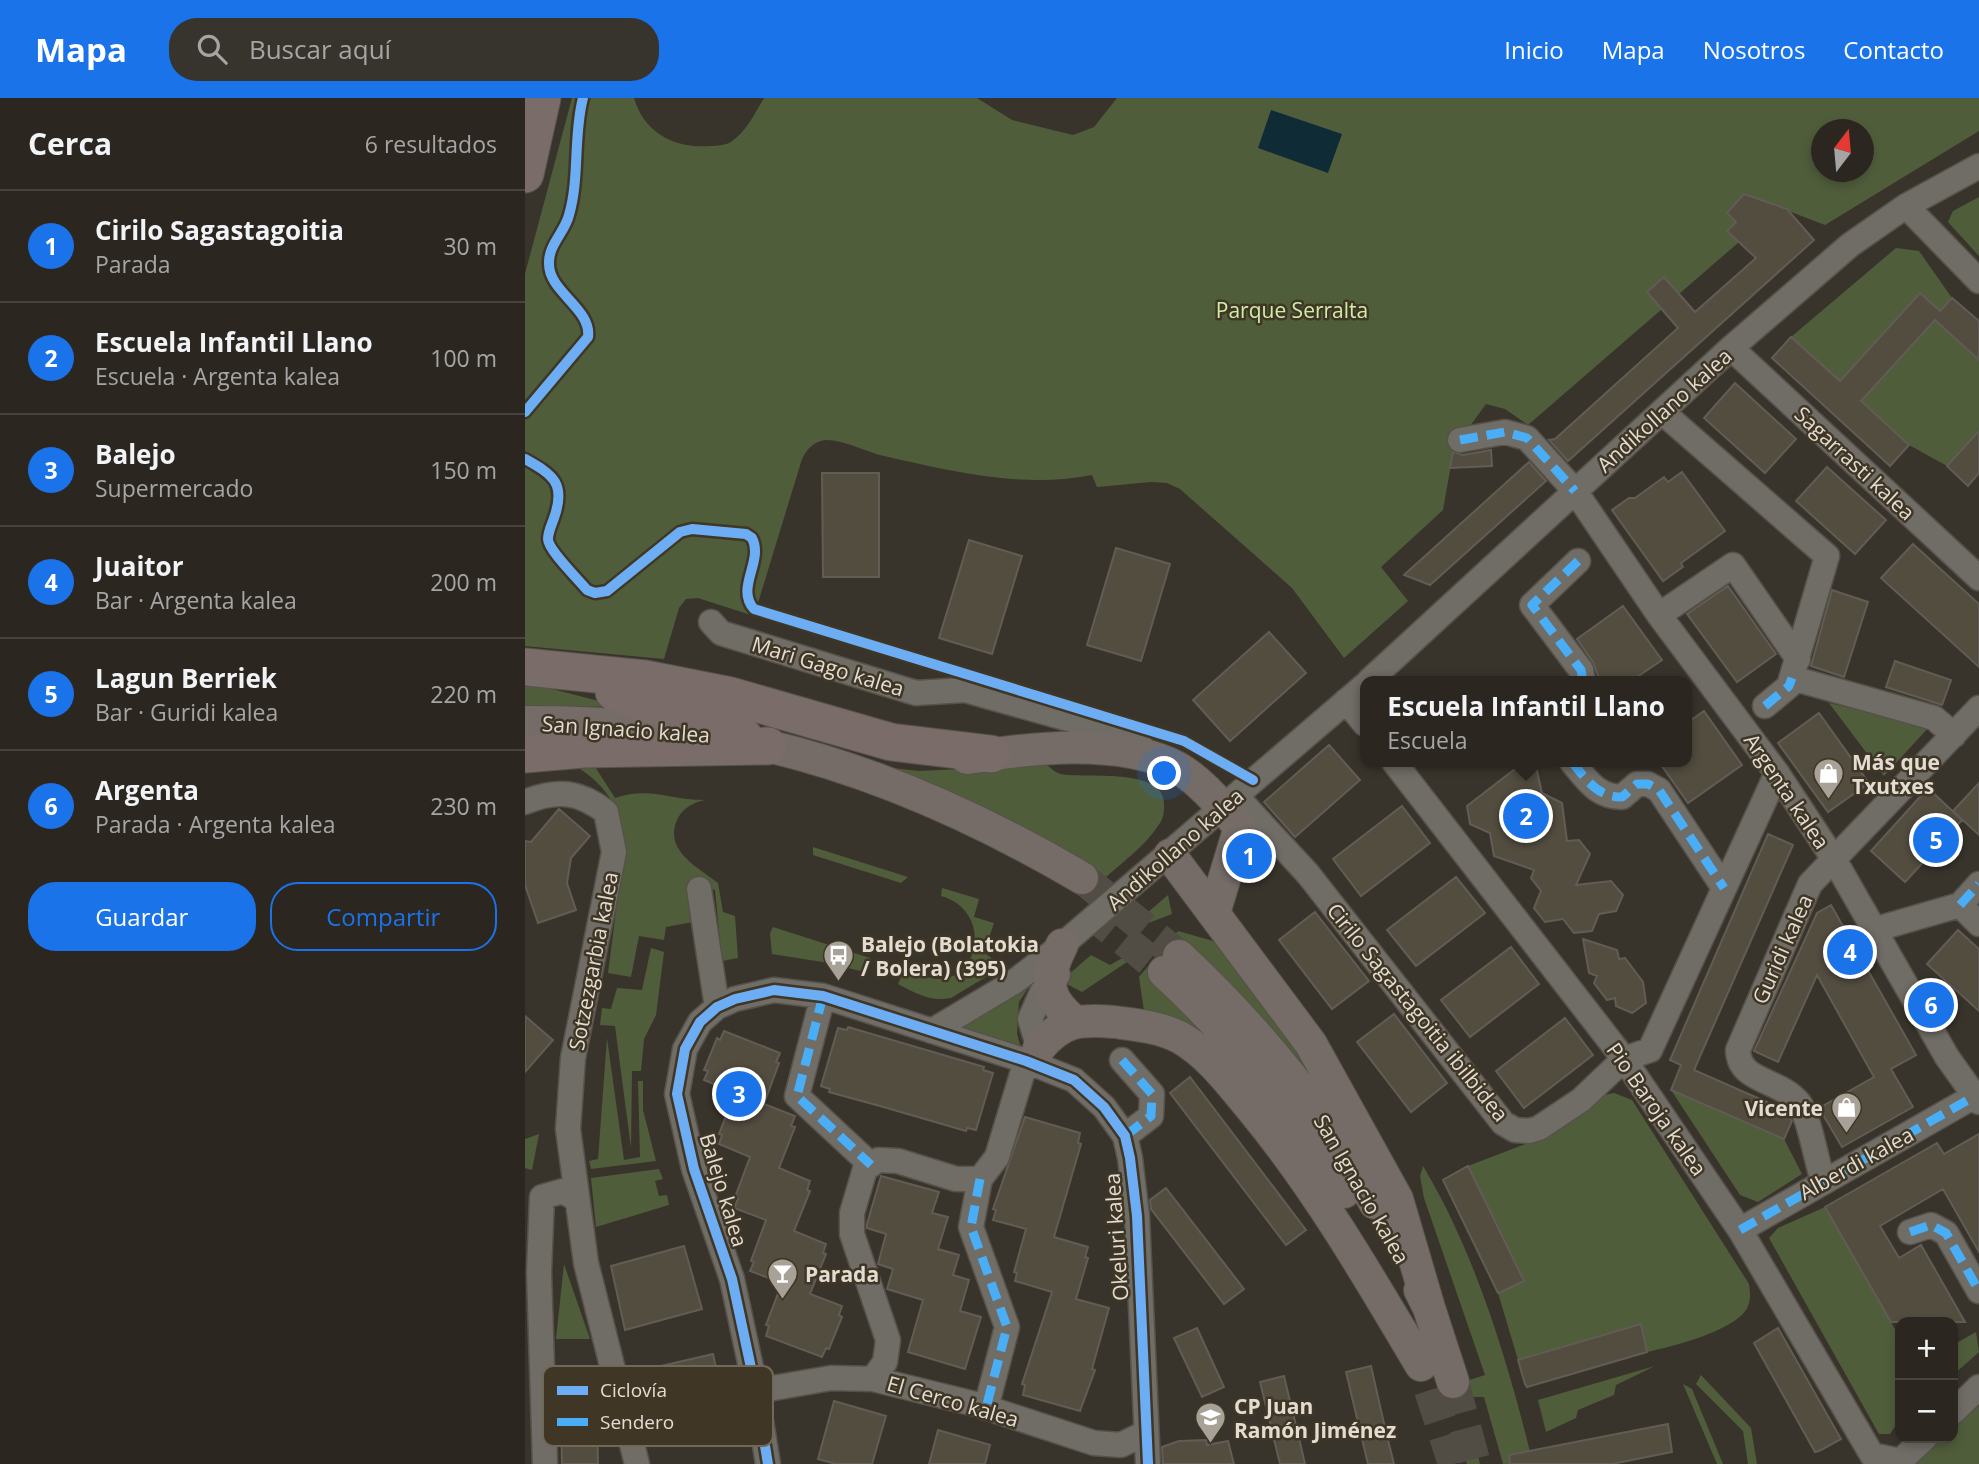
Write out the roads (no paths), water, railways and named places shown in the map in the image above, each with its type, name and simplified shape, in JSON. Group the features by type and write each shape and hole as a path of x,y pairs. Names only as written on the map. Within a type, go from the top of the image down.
{"highway":[{"path":"525,174 542,98"},
{"path":"541,669 785,751"},
{"path":"541,669 645,679 731,696 891,742 991,754"},
{"path":"525,754 584,749 785,751"}],"main road":[{"name":"San Ignacio kalea","path":"525,722 653,727 785,751 901,790 960,815 1075,886"},
{"path":"785,751 955,759 991,754 1110,748 1147,755 1179,769 1229,802 1240,827 1214,914"},
{"path":"1162,861 1214,914 1311,1044 1397,1199 1429,1308"},
{"path":"1071,938 1052,965 1049,984 1051,999 1074,1021"},
{"name":"San Ignacio kalea","path":"1172,964 1260,1038 1332,1132 1374,1202 1429,1308 1435,1379 1373,1245 1329,1166 1251,1061 1201,1007 1172,964"},
{"path":"1033,1054 1052,1032 1074,1021 1147,1026 1180,1038 1210,1060 1294,1160 1435,1379"}],"street":[{"name":"Andikollano kalea","path":"1375,676 1731,348 1850,245 1906,206 1979,166"},
{"path":"1906,206 1979,281"},
{"name":"Sagarrasti kalea","path":"1731,348 1979,578"},
{"path":"1662,412 1828,556 1789,687 1765,706"},
{"name":"Argenta kalea","path":"1459,440 1517,433 1527,438 1575,491 1658,615 1777,773 1835,861 1873,930 1974,1086"},
{"path":"1578,561 1532,606 1581,670 1582,676"},
{"path":"1658,615 1733,565 1795,669 1934,718 1954,735"},
{"name":"Mari Gago kalea","path":"712,622 721,634 916,693 965,690 1136,738 1147,755"},
{"name":"Andikollano kalea","path":"932,1031 1014,982 1071,938 1360,689"},
{"path":"1346,701 1360,718"},
{"name":"Guridi kalea","path":"1823,1181 1800,1104 1776,1084 1745,1072 1738,1064 1738,1050 1810,884 1835,861 1855,836 1979,708"},
{"path":"1032,710 1048,719 1052,727 1053,735 1047,751"},
{"name":"Pio Baroja kalea","path":"1398,767 1625,1059 1740,1230 1872,1455 1898,1463"},
{"path":"1576,767 1595,789 1608,797 1622,797 1637,784 1649,784 1659,790 1724,888"},
{"name":"Cirilo Sagastagoitia ibilbidea","path":"1229,802 1308,874 1503,1123 1515,1130 1529,1132 1581,1100 1625,1059 1650,1049 1777,773"},
{"name":"Sotzezgarbia kalea","path":"525,802 542,795 585,796 606,812 614,852 573,1058 568,1129 586,1263 613,1366"},
{"path":"1813,830 1829,838 1855,836"},
{"path":"1873,930 1960,905 1979,884"},
{"path":"699,889 717,1007 774,990 823,996 932,1031 1033,1054"},
{"path":"1960,905 1979,924"},
{"path":"986,1408 1007,1327 971,1227 979,1179 997,1157 1033,1054 1030,1019 1042,992 1049,984"},
{"path":"823,996 797,1096 871,1165"},
{"name":"Balejo kalea","path":"717,1007 700,1023 685,1049 677,1094 694,1169 732,1279 751,1366"},
{"name":"Okeluri kalea","path":"1033,1054 1074,1080 1104,1107 1125,1136 1137,1216 1147,1464"},
{"path":"1122,1060 1152,1094 1151,1116 1125,1136"},
{"name":"Alberdi kalea","path":"1740,1230 1974,1086"},
{"path":"873,1379 885,1362 888,1340 852,1234 852,1213 865,1170 878,1160 898,1161 956,1179 979,1179"},
{"path":"543,1400 539,1272 542,1197 563,1191 576,1199"},
{"path":"1910,1232 1931,1225 1946,1233 1979,1291"},
{"name":"El Cerco kalea","path":"773,1388 831,1378 873,1379 986,1408 1094,1443 1121,1445 1145,1433"},
{"path":"1958,1407 1979,1387"},
{"path":"1898,1463 1920,1443"},
{"path":"544,1446 545,1464"},
{"name":"Sotzezgarbia kalea","path":"633,1446 638,1464"},
{"name":"Balejo kalea","path":"765,1446 768,1464"}],"water":[{"path":"1271,110 1342,134 1328,173 1258,148"}],"tunnel":[{"path":"1082,878 1179,956"},
{"path":"1087,910 1164,972"},
{"path":"1453,1382 1475,1464"},
{"path":"1430,1390 1454,1464"}],"place":[{"name":"Más que Txutxes","path":"1829,801"},
{"name":"Escuela Infantil Llano","path":"1526,816"},
{"name":"Lagun Berriek","path":"1936,840"},
{"name":"Cirilo Sagastagoitia","path":"1249,856"},
{"name":"Juaitor","path":"1850,952"},
{"name":"Balejo (Bolatokia / Bolera) (395)","path":"838,983"},
{"name":"Argenta","path":"1931,1005"},
{"name":"Balejo","path":"739,1094"},
{"name":"Vicente","path":"1846,1135"},
{"name":"Parada","path":"782,1301"},
{"name":"CP Juan Ramón Jiménez","path":"1211,1445"}],"park label":[{"name":"Parque Serralta","path":"1292,310"}]}
